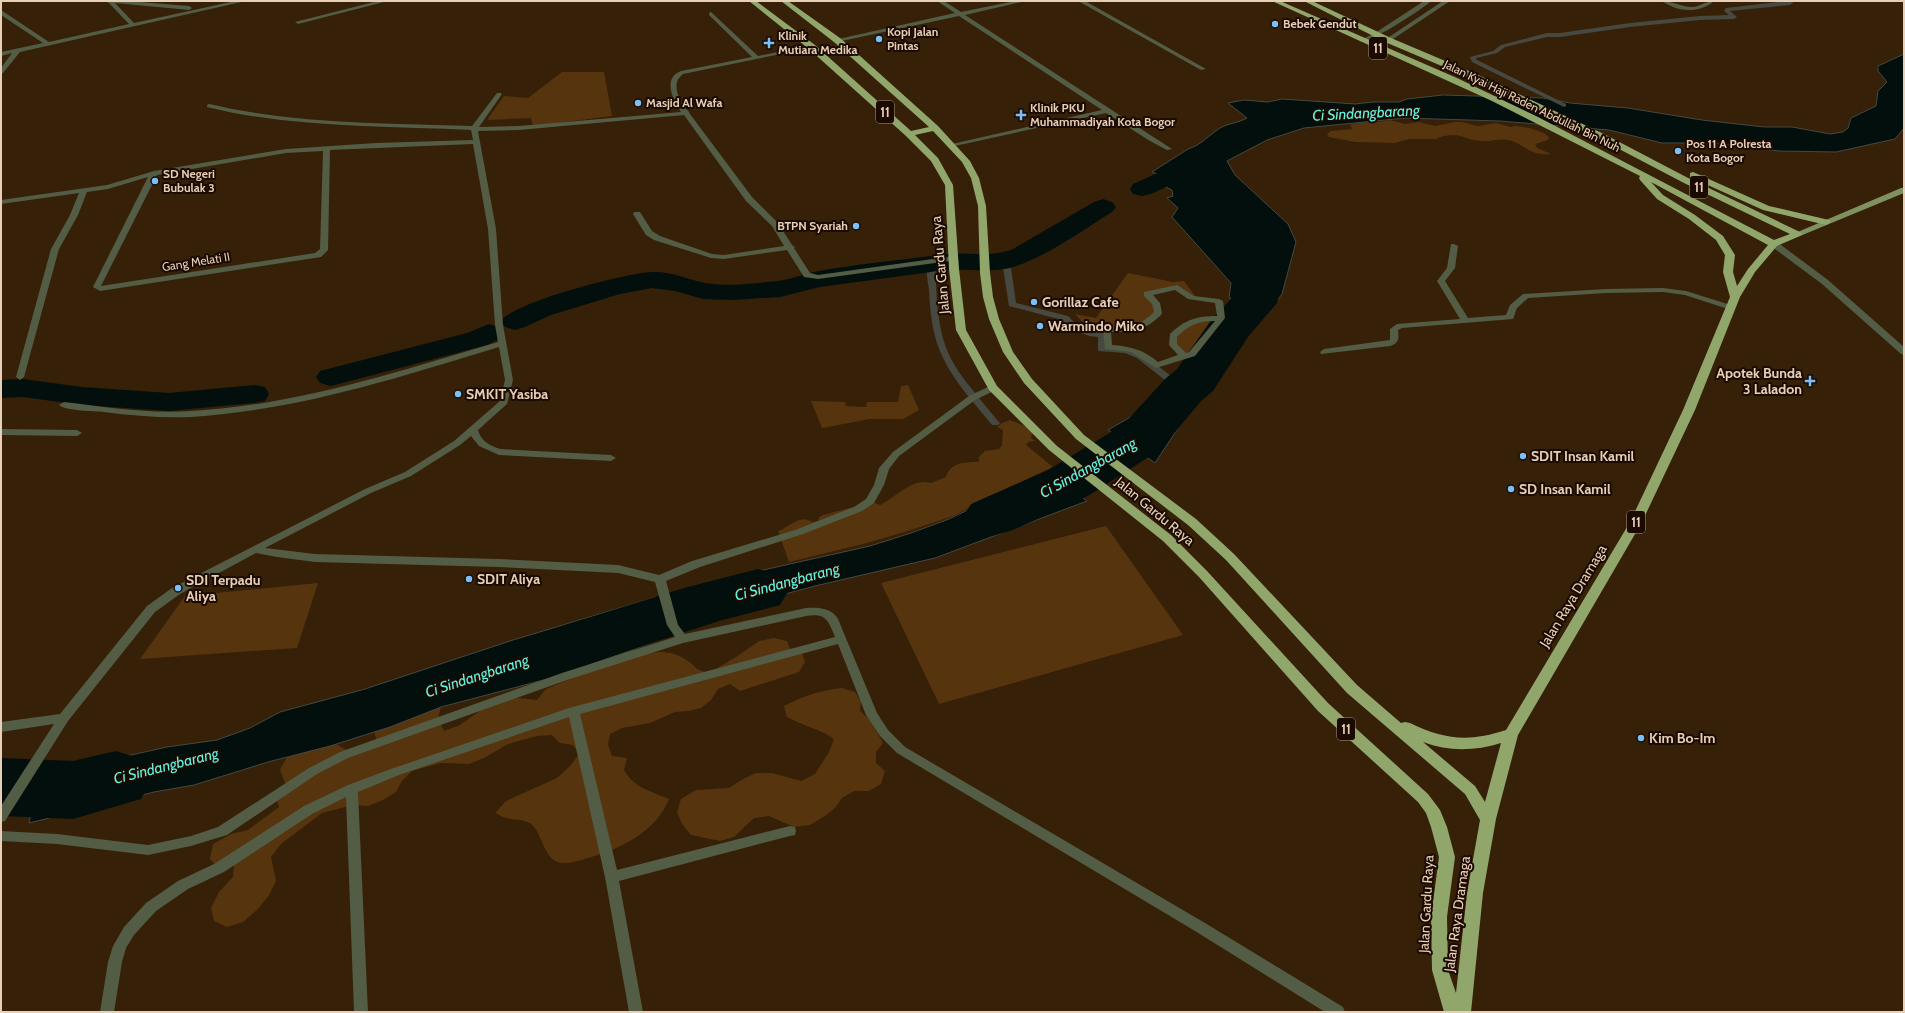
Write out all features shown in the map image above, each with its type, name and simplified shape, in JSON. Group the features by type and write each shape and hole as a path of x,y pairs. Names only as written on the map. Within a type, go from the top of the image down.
{"highway":[{"name":"Jalan Gardu Raya","path":"752,1 812,47 910,134 934,160 948,185 961,330 993,388 1052,448 1167,538 1203,574 1323,707 1423,798 1432,810 1439,827 1447,857 1439,917 1440,970 1453,1012"},
{"name":"Jalan Gardu Raya","path":"784,1 837,40 935,128 966,161 975,178 979,190 985,273 988,297 994,319 1008,352 1028,381 1080,437 1192,522 1230,557 1352,689 1380,714"},
{"name":"Jalan Kyai Haji Raden Abdullah Bin Nuh","path":"1275,1 1362,41 1455,80 1573,138 1774,244"},
{"name":"Jalan Kyai Haji Raden Abdullah Bin Nuh","path":"1307,1 1388,40 1473,76 1603,137 1687,181 1797,234"},
{"path":"1455,80 1473,76"},
{"path":"910,134 935,128"},
{"path":"1632,152 1689,173 1766,208 1826,222"},
{"path":"1638,172 1660,197 1692,217 1720,238 1730,255 1728,272 1733,303"},
{"name":"Jalan Raya Dramaga","path":"1462,1012 1475,893 1488,819 1511,734 1636,522 1689,410 1733,303 1751,271 1774,244 1797,234"},
{"path":"1380,714 1425,738 1444,744 1478,744 1511,734"},
{"name":"11","path":"1380,714 1470,790 1488,819"}],"main road":[{"name":"11","path":"1797,234 1904,190"}],"street":[{"path":"1,54 243,1"},
{"path":"298,22 385,1"},
{"path":"940,1 1107,111 1152,140 1169,149"},
{"path":"837,40 1022,1"},
{"path":"1082,1 1203,69"},
{"path":"1362,41 1377,34 1428,1"},
{"path":"1374,46 1388,40 1447,1"},
{"path":"1665,1 1679,7 1692,9 1699,9 1711,1"},
{"path":"110,2 202,9"},
{"path":"110,2 133,25"},
{"path":"1,12 47,43"},
{"path":"711,14 757,58"},
{"path":"812,47 687,71 677,75 673,82 673,87 678,103 687,113 749,199 775,225 791,247 803,270 812,277 954,263"},
{"path":"1,72 18,50"},
{"path":"3,815 64,718 151,609 176,591 334,508 408,474 447,450 504,402 509,380 499,325 492,229 474,129 499,94"},
{"path":"209,106 244,114 328,122 474,129 519,128 687,113"},
{"path":"952,146 1107,111"},
{"path":"1,202 108,187 154,173 286,151 376,145 476,142"},
{"name":"Gang Melati II","path":"154,173 97,287 100,289 304,258 321,253 324,250 327,148"},
{"path":"20,377 55,249 74,215 84,191"},
{"path":"637,214 649,233 657,238 712,256 724,257 791,247"},
{"path":"1774,244 1825,282 1904,352"},
{"path":"1454,246 1451,268 1441,281 1464,321"},
{"path":"1176,287 1184,296 1199,300 1219,301 1221,318 1192,354 1185,356 1156,365 1145,354 1131,348 1108,347 1107,329 1129,329 1144,326 1158,313 1156,303 1146,294 1176,287"},
{"path":"1324,352 1393,342 1395,338 1394,329 1400,326 1510,317 1513,307 1526,296 1663,290 1686,293 1733,303"},
{"path":"1185,356 1173,345 1171,340 1173,336 1193,319 1221,318"},
{"path":"64,405 135,413 161,414 190,414 245,408 339,392 503,343"},
{"path":"256,549 277,554 316,558 377,561 498,563 618,569 660,579 696,564 799,532 858,509 870,501 879,485 884,468 896,454 972,398 993,388"},
{"path":"473,429 475,437 481,444 488,449 499,452 611,458"},
{"path":"1,432 77,433"},
{"path":"660,579 673,625 682,639"},
{"path":"1,836 57,839 148,850 191,841 222,831 313,771 344,755 566,676 682,639 819,610 833,619 872,715 884,733 901,750 1200,927 1338,1012"},
{"path":"107,1012 115,962 120,946 129,931 151,907 183,885 219,868 308,810 352,789 395,772 573,710 842,639"},
{"path":"573,710 612,876 636,1012"},
{"path":"1,727 36,724 64,718"},
{"path":"352,789 361,1012"},
{"path":"612,876 790,831"}],"shaded area":[{"path":"562,72 604,72 612,116 533,126 531,118 488,120 504,96 528,98"},
{"path":"1390,120 1405,124 1419,122 1435,126 1462,122 1478,126 1496,123 1511,127 1516,126 1529,128 1544,133 1549,137 1548,140 1535,144 1537,148 1551,154 1532,152 1519,144 1508,140 1476,141 1457,135 1437,139 1409,139 1395,143 1355,142 1329,137 1327,134 1331,131 1352,129 1350,125"},
{"path":"1128,273 1173,282 1184,281 1198,300 1176,287 1146,294 1156,303 1157,313 1144,325 1129,329 1099,328 1084,324 1075,314 1096,318"},
{"path":"1216,318 1185,356 1173,345 1173,336 1188,322"},
{"path":"908,385 919,410 903,419 870,419 822,428 811,401 846,402 845,406 866,407 867,402 898,402 901,386"},
{"path":"1010,420 1030,428 1032,433 1031,438 1035,441 1028,442 1026,445 1053,467 1008,488 1007,492 990,500 984,500 953,516 867,543 789,562 778,531 799,520 803,519 812,522 818,521 819,517 823,515 872,502 880,505 911,485 924,482 931,483 946,477 948,472 954,466 967,462 977,462 980,460 978,458 985,451 999,449 1002,445 1003,430 997,427"},
{"path":"1106,526 1183,635 939,704 881,583"},
{"path":"318,583 297,648 140,659 185,596"},
{"path":"774,638 787,641 790,649 802,653 805,662 799,672 740,691 730,684 718,689 711,700 701,708 675,712 650,723 622,728 610,734 608,745 612,756 627,758 624,770 628,776 638,785 669,799 663,811 655,821 636,838 612,850 580,860 563,863 555,861 551,858 537,831 531,824 524,821 505,818 495,813 506,801 557,778 570,766 579,754 573,745 560,743 552,735 537,736 508,744 484,758 469,764 441,763 412,771 402,781 396,792 383,800 368,806 353,805 322,813 281,844 271,857 276,881 269,895 259,908 243,922 227,927 214,921 211,908 219,892 233,877 234,864 218,868 210,859 213,844 231,834 248,830 279,807 276,797 285,783 280,770 287,757 321,742 336,744 346,750 377,742 374,731 441,707 438,719 444,731 460,725 488,705 504,699 519,698 537,700 546,689 575,677 588,669 585,660 620,646 633,649 636,655 657,652 676,654 688,661 698,670 709,673 759,641"},
{"path":"842,688 855,692 861,702 860,711 870,720 883,743 876,752 876,763 885,771 881,784 869,791 854,791 842,798 835,808 825,816 810,825 794,827 769,816 754,818 734,837 720,841 691,835 682,824 677,812 681,799 696,790 729,788 756,773 772,773 801,781 815,774 829,752 834,739 787,717 784,706 812,694"}],"water":[{"path":"1904,54 1904,128 1895,139 1836,152 1779,151 1718,143 1662,143 1609,130 1500,121 1405,118 1304,128 1267,140 1227,161 1235,175 1288,224 1296,242 1282,294 1276,302 1229,298 1231,283 1172,217 1178,208 1167,198 1173,196 1172,190 1155,182 1157,174 1152,172 1200,143 1220,128 1247,118 1228,103 1244,100 1268,102 1282,99 1355,104 1399,102 1407,99 1443,95 1543,98 1570,103 1628,108 1702,120 1764,127 1792,127 1830,134 1843,132 1848,128 1851,118 1876,106 1878,91 1887,82 1878,71 1878,66"},
{"path":"1236,303 1269,307 1198,398 1155,463 1108,430 1158,401"},
{"path":"1047,472 1087,501 935,558 815,586 684,621 676,593 750,573 870,546 911,533 949,519"},
{"path":"656,597 667,637 660,640 555,677 441,707 390,727 330,746 268,762 194,785 154,792 29,823 41,772 82,766 167,747 217,740 250,728 280,712 365,689 513,640"}],"waterway":[{"path":"1564,105 1474,61 1473,57 1495,52 1503,46 1513,43 1547,35 1560,35 1630,25 1700,18 1734,17 1727,11 1728,9 1790,3 1789,1"},
{"path":"1142,189 1199,163"},
{"path":"946,262 992,263 1006,261 1022,255 1103,207"},
{"name":"Ci Sindangbarang","path":"992,517 1068,483 1142,437 1183,390 1195,380 1229,329 1253,303 1262,274 1257,234 1248,225"},
{"path":"1006,261 1012,304 1065,318 1074,327 1092,334 1102,334 1101,349 1126,350 1140,356 1183,390"},
{"path":"931,264 935,318 942,348 948,363 971,394"},
{"path":"515,321 541,309 616,286 652,280 679,283 703,291 732,292 780,289 819,279 931,264"},
{"path":"331,377 477,339 489,333"},
{"path":"1,389 23,388 82,396 169,402 254,394"},
{"path":"976,400 995,423"},
{"name":"Ci Sindangbarang","path":"585,642 706,603 758,590"},
{"name":"Ci Sindangbarang","path":"1,787 73,790 116,779"}],"place":[{"name":"Bebek Gendut","path":"1275,24"},
{"name":"Kopi Jalan Pintas","path":"879,39"},
{"name":"Klinik Mutiara Medika","path":"769,43"},
{"name":"Masjid Al Wafa","path":"638,103"},
{"name":"Klinik PKU Muhammadiyah Kota Bogor","path":"1021,115"},
{"name":"Pos 11 A Polresta Kota Bogor","path":"1678,151"},
{"name":"SD Negeri Bubulak 3","path":"155,181"},
{"name":"BTPN Syariah","path":"856,226"},
{"name":"Gorillaz Cafe","path":"1034,302"},
{"name":"Warmindo Miko","path":"1040,326"},
{"name":"Apotek Bunda 3 Laladon","path":"1810,381"},
{"name":"SMKIT Yasiba","path":"458,394"},
{"name":"SDIT Insan Kamil","path":"1523,456"},
{"name":"SD Insan Kamil","path":"1511,489"},
{"name":"SDIT Aliya","path":"469,579"},
{"name":"SDI Terpadu Aliya","path":"178,588"},
{"name":"Kim Bo-Im","path":"1641,738"}]}
